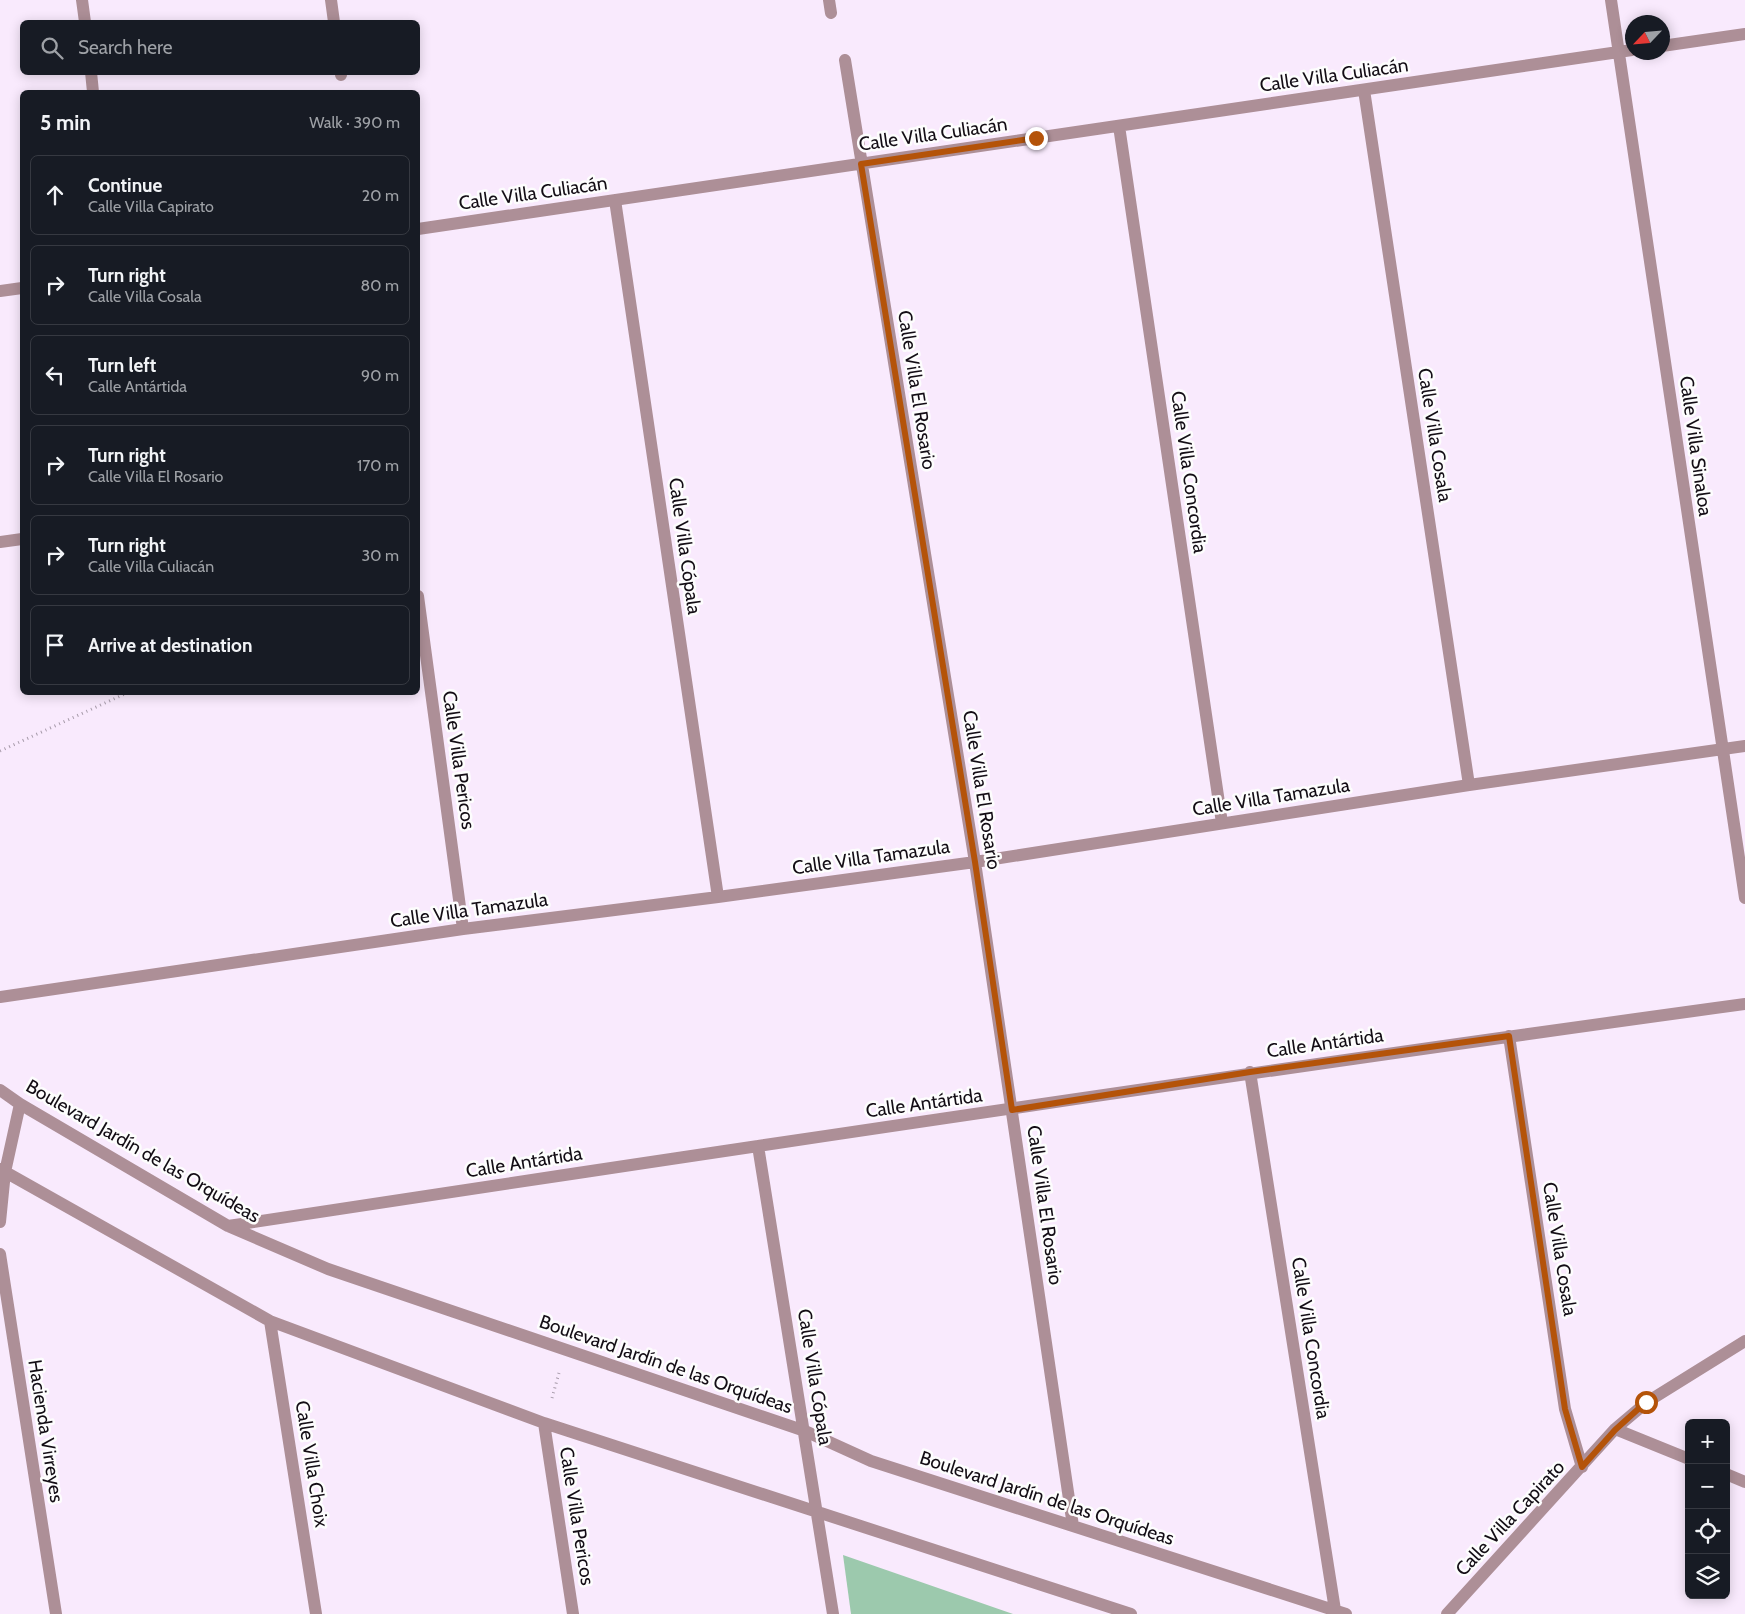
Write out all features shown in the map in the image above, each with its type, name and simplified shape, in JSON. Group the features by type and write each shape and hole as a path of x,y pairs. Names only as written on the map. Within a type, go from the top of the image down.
{"street":[{"path":"82,0 85,20"},
{"path":"331,0 334,20"},
{"name":"Calle Villa Sinaloa","path":"1611,0 1745,898"},
{"path":"1670,45 1745,34"},
{"name":"Calle Villa Culiacán","path":"420,229 1625,51"},
{"name":"Calle Villa El Rosario","path":"845,60 975,862 1073,1526"},
{"path":"91,75 93,90"},
{"name":"Calle Villa Cosala","path":"1364,90 1469,785"},
{"name":"Calle Villa Concordia","path":"1119,126 1222,823"},
{"name":"Calle Villa Cópala","path":"615,200 718,897"},
{"path":"0,291 20,288"},
{"path":"0,542 20,539"},
{"name":"Calle Villa Pericos","path":"420,629 463,929"},
{"name":"Calle Villa Tamazula","path":"0,997 463,929 975,862 1469,785 1745,746"},
{"name":"Calle Antártida","path":"228,1226 758,1146 1012,1110 1250,1072 1745,1004"},
{"name":"Calle Villa Cosala","path":"1509,1036 1565,1409 1582,1467"},
{"name":"Calle Villa Concordia","path":"1250,1072 1340,1612"},
{"name":"Boulevard Jardín de las Orquídeas","path":"0,1090 20,1104 228,1226 328,1269 805,1431 871,1461 1340,1612"},
{"path":"0,1222 2,1171 20,1104"},
{"name":"Calle Villa Cópala","path":"758,1146 833,1614"},
{"path":"2,1171 270,1320 544,1423 1131,1614"},
{"name":"Hacienda Virreyes","path":"0,1254 56,1614"},
{"name":"Calle Villa Choix","path":"270,1320 316,1614"},
{"name":"Calle Villa Capirato","path":"1446,1614 1615,1430 1646,1402 1745,1341"},
{"name":"Calle Villa Pericos","path":"544,1423 573,1614"},
{"path":"1615,1430 1685,1457"},
{"path":"1730,1476 1745,1482"}],"path":[{"path":"0,751 122,695"},
{"path":"544,1423 566,1351"}],"green space":[{"path":"843,1555 1013,1614 851,1614"}],"route":[{"path":"1036,138 861,164 975,862 1012,1110 1250,1072 1509,1036 1565,1409 1582,1467 1615,1430 1646,1402"}]}
